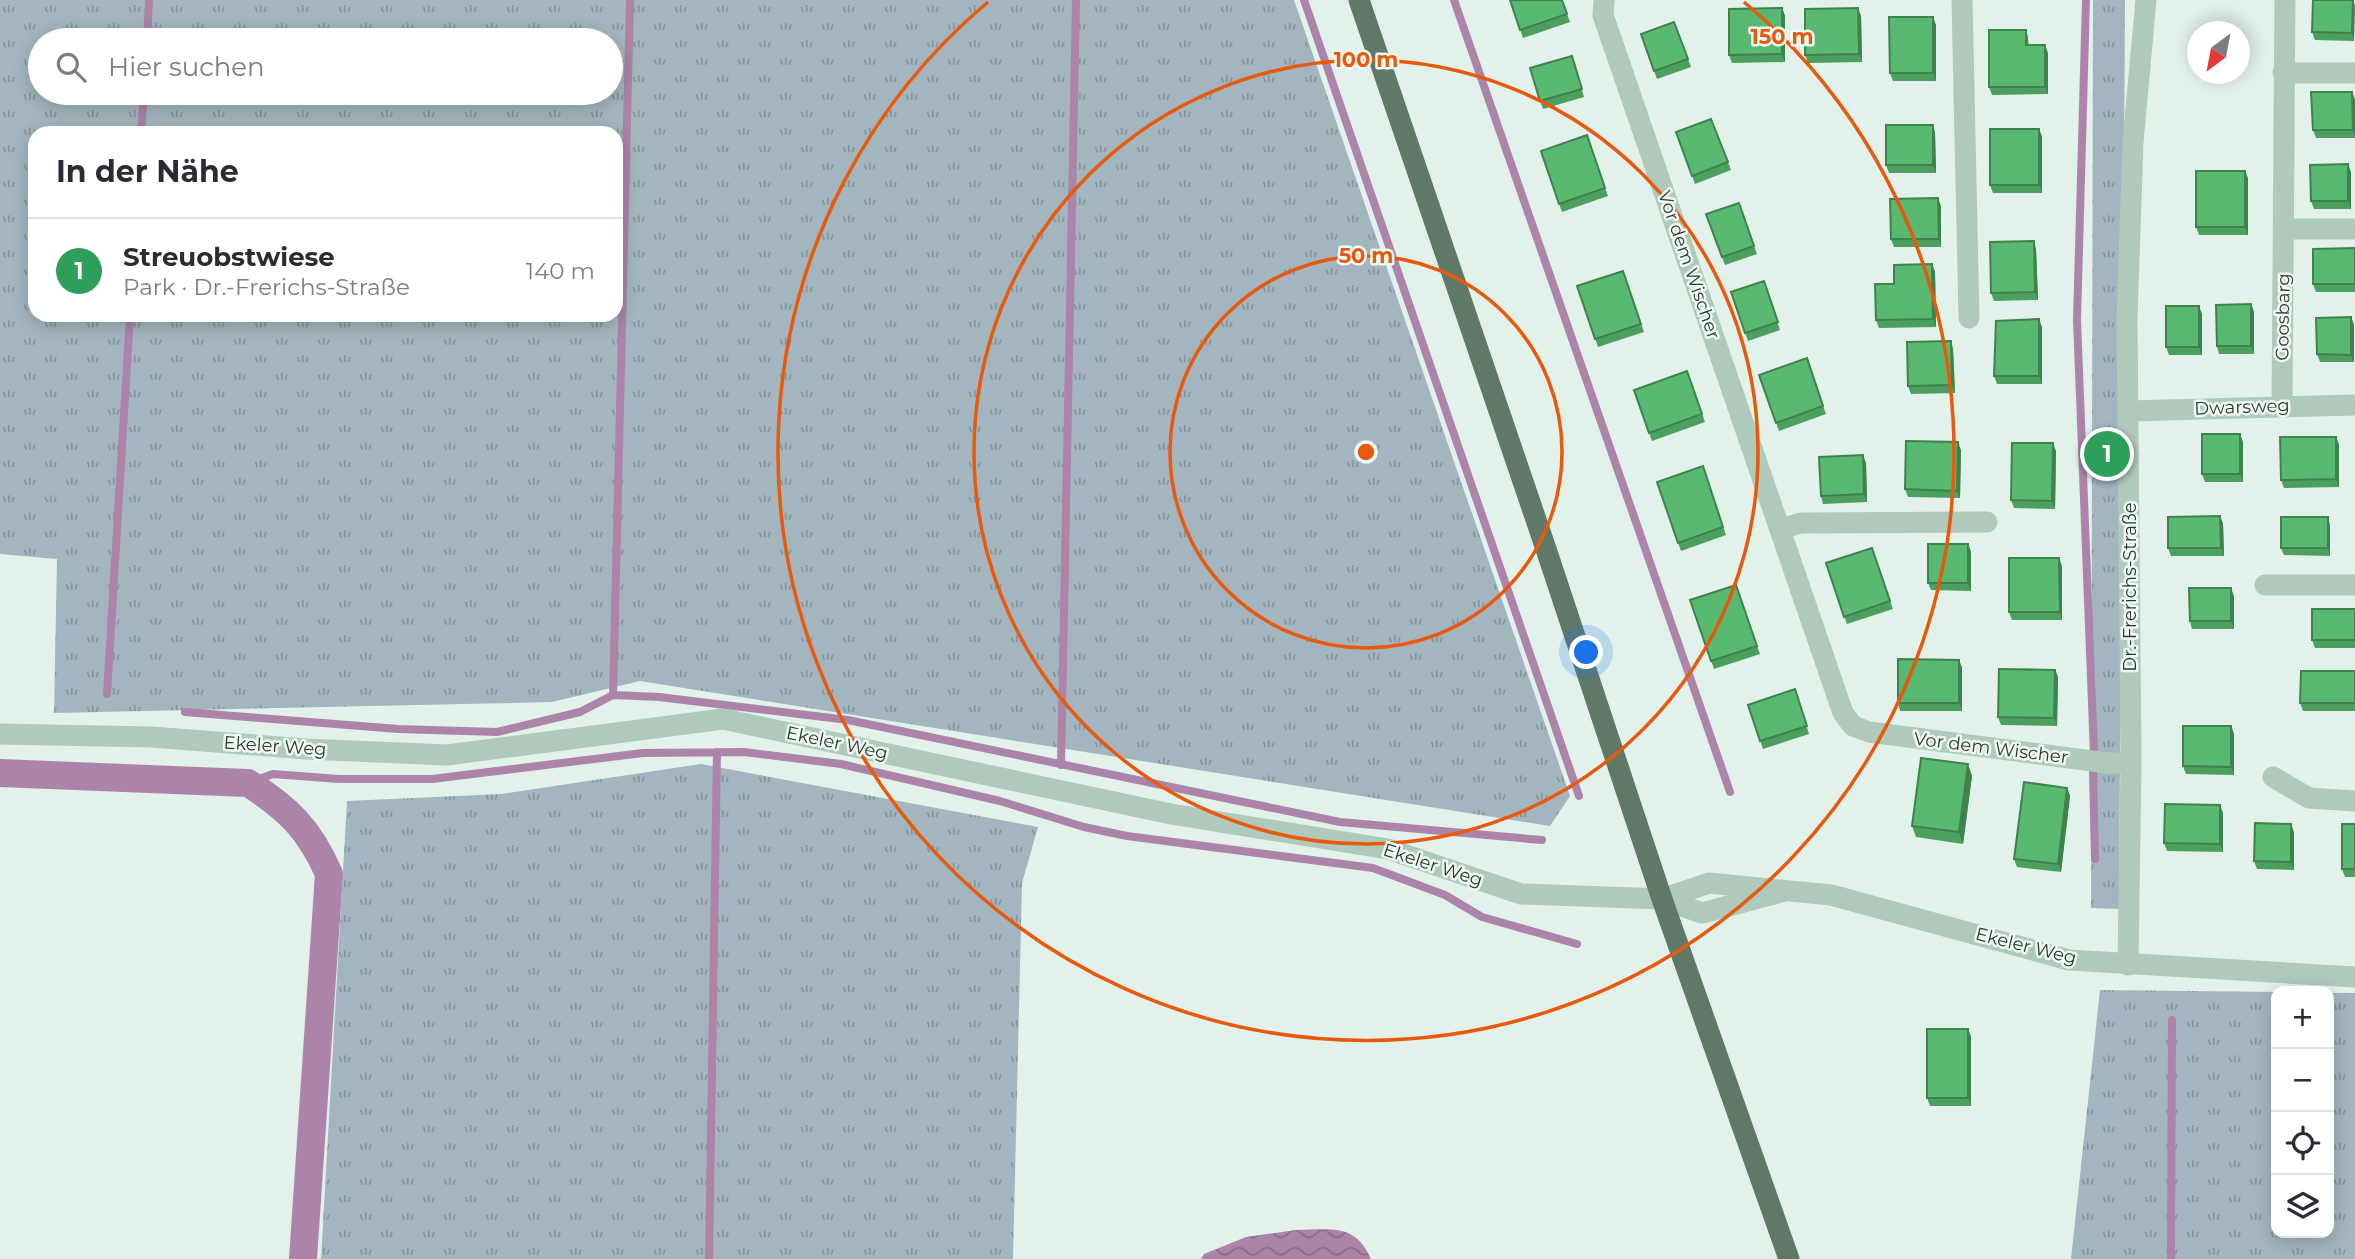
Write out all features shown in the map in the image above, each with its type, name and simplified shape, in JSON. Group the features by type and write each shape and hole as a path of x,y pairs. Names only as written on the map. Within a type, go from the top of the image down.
{"main road":[{"path":"1359,0 1546,548 1662,899 1789,1259"}],"street":[{"name":"Vor dem Wischer","path":"1604,0 1603,15 1843,713 1853,726 1869,732 2108,763 2131,763"},
{"path":"1962,0 1969,318"},
{"name":"Dr.-Frerichs-Straße","path":"2128,965 2131,763 2127,319 2133,142 2146,0"},
{"name":"Goosbarg","path":"2282,406 2285,0"},
{"path":"2283,73 2355,73"},
{"path":"2284,229 2355,229"},
{"name":"Dwarsweg","path":"2129,411 2355,405"},
{"path":"1780,528 1801,523 1987,522"},
{"path":"2265,585 2355,585"},
{"name":"Ekeler Weg","path":"0,734 152,737 306,749 447,755 723,719 1171,814 1388,849 1521,894 1662,899 1709,883 1851,899 2069,960 2355,977"},
{"path":"2273,777 2309,798 2355,801"}],"green space":[{"path":"0,0 1294,0 1570,796 1550,826 640,681 552,702 54,713 57,559 0,554"},
{"path":"2093,0 2125,0 2119,909 2091,908"},
{"path":"701,764 1038,827 1022,883 1013,1259 321,1259 347,801 502,794"},
{"path":"2100,990 2271,992 2271,1238 2334,1238 2334,993 2355,993 2355,1259 2071,1259"}],"water":[{"path":"1330,1229 1349,1234 1365,1247 1371,1259 1201,1259 1204,1254 1246,1237 1296,1230"}],"building":[{"path":"1510,0 1562,0 1567,14 1520,30"},
{"path":"2313,0 2353,0 2352,33 2312,32"},
{"path":"1782,8 1782,54 1729,55 1729,9"},
{"path":"1858,8 1859,54 1805,55 1805,9"},
{"path":"1889,17 1933,17 1933,73 1890,73"},
{"path":"1674,22 1688,59 1654,71 1641,34"},
{"path":"1989,30 2026,30 2026,45 2045,45 2045,87 1989,87"},
{"path":"1572,56 1582,89 1540,101 1530,68"},
{"path":"2311,92 2352,92 2353,130 2313,130"},
{"path":"1711,119 1728,162 1692,176 1676,132"},
{"path":"1886,125 1933,125 1933,165 1886,165"},
{"path":"1990,129 2039,129 2039,185 1990,185"},
{"path":"1587,135 1605,188 1559,204 1541,151"},
{"path":"2348,164 2348,201 2311,201 2310,165"},
{"path":"2196,171 2245,171 2245,227 2196,227"},
{"path":"1938,198 1939,239 1891,239 1890,199"},
{"path":"1739,203 1754,246 1722,257 1706,214"},
{"path":"2034,241 2035,292 1991,293 1990,242"},
{"path":"2355,248 2355,284 2313,284 2313,249"},
{"path":"1932,264 1933,319 1876,320 1875,284 1894,284 1894,265"},
{"path":"1623,271 1641,324 1595,339 1577,286"},
{"path":"1764,281 1778,322 1745,333 1731,292"},
{"path":"2251,304 2251,346 2217,346 2216,305"},
{"path":"2166,306 2199,306 2199,347 2166,347"},
{"path":"2351,317 2351,355 2317,354 2316,318"},
{"path":"2039,319 2039,376 1994,376 1996,321"},
{"path":"1951,341 1952,385 1908,386 1907,342"},
{"path":"1807,358 1823,406 1776,423 1759,375"},
{"path":"1687,371 1702,414 1649,433 1634,390"},
{"path":"2202,434 2240,434 2240,474 2202,474"},
{"path":"2280,437 2336,437 2336,479 2281,480"},
{"path":"1906,441 1958,442 1957,491 1905,489"},
{"path":"2012,443 2053,443 2052,501 2011,500"},
{"path":"1863,455 1864,494 1821,496 1819,457"},
{"path":"1703,466 1723,527 1678,543 1657,482"},
{"path":"2220,516 2221,548 2168,548 2168,517"},
{"path":"2281,517 2328,517 2328,548 2281,548"},
{"path":"1928,544 1968,544 1968,583 1928,583"},
{"path":"1872,548 1890,601 1844,617 1826,563"},
{"path":"2009,558 2059,558 2060,612 2009,612"},
{"path":"1736,585 1757,646 1711,661 1690,600"},
{"path":"2189,588 2231,588 2231,621 2190,621"},
{"path":"2312,609 2355,609 2355,640 2312,640"},
{"path":"1898,659 1959,660 1959,703 1898,703"},
{"path":"1999,669 2055,670 2054,718 1998,717"},
{"path":"2301,671 2355,671 2355,703 2300,703"},
{"path":"1795,689 1807,726 1760,741 1748,705"},
{"path":"2183,726 2231,726 2231,767 2183,766"},
{"path":"1921,758 1968,764 1959,832 1912,826"},
{"path":"2024,782 2067,788 2058,864 2014,859"},
{"path":"2165,804 2220,805 2220,844 2164,843"},
{"path":"2255,823 2291,824 2291,862 2254,861"},
{"path":"2342,824 2355,824 2355,869 2342,869"},
{"path":"1927,1029 1968,1029 1968,1098 1927,1098"}],"waterway":[{"path":"148,28 149,0"},
{"path":"623,286 630,0"},
{"path":"1061,765 1076,0"},
{"path":"1304,0 1579,796"},
{"path":"1454,0 1730,792"},
{"path":"2086,0 2077,320 2094,754"},
{"path":"142,126 143,105"},
{"path":"107,694 130,322"},
{"path":"613,695 622,322"},
{"path":"185,712 398,729 497,732 580,712 613,695 659,697 848,720 1340,822 1542,840"},
{"path":"709,1259 717,752"},
{"path":"248,783 273,774 339,779 432,779 643,753 744,752 841,764 1000,801 1084,827 1127,836 1373,868 1445,895 1482,917 1577,944"},
{"path":"2093,771 2095,859"},
{"path":"0,773 248,783 286,811 306,832 329,874 303,1259"},
{"path":"2171,1259 2172,1020"}],"place":[{"name":"Streuobstwiese","path":"2107,454"}]}
